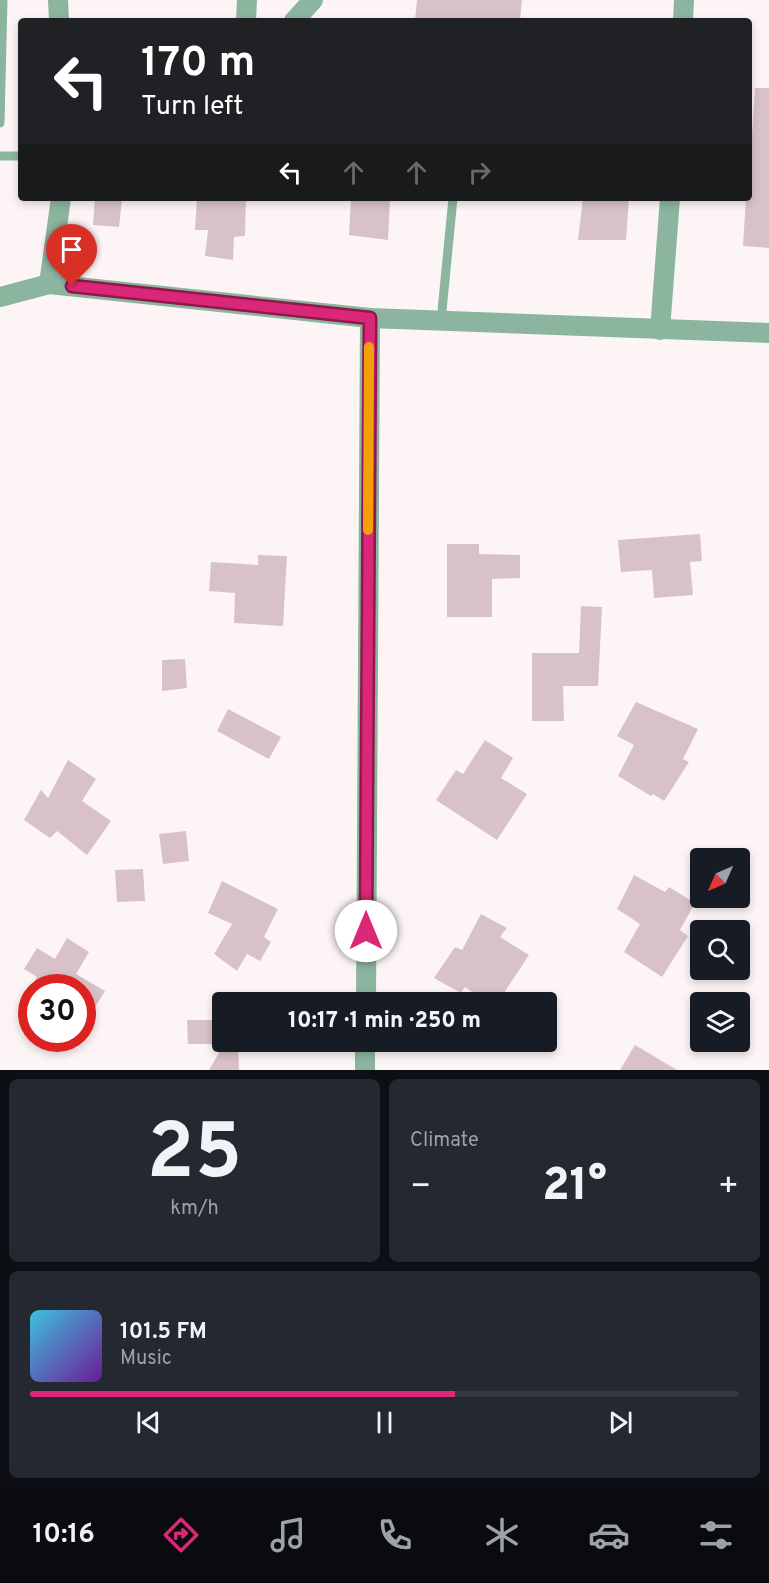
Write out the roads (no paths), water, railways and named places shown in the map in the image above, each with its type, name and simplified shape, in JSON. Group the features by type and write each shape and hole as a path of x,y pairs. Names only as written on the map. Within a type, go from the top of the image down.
{"street":[{"path":"58,0 59,18"},
{"path":"246,18 247,0"},
{"path":"297,18 313,0"},
{"path":"683,18 684,0"},
{"path":"49,284 62,201"},
{"path":"660,330 670,201"},
{"path":"0,297 49,284 370,318 769,333"},
{"path":"366,992 370,318"},
{"path":"365,1052 365,1070"}],"lane":[{"path":"0,123 3,0"},
{"path":"0,156 18,156"},
{"path":"441,321 453,201"}]}
